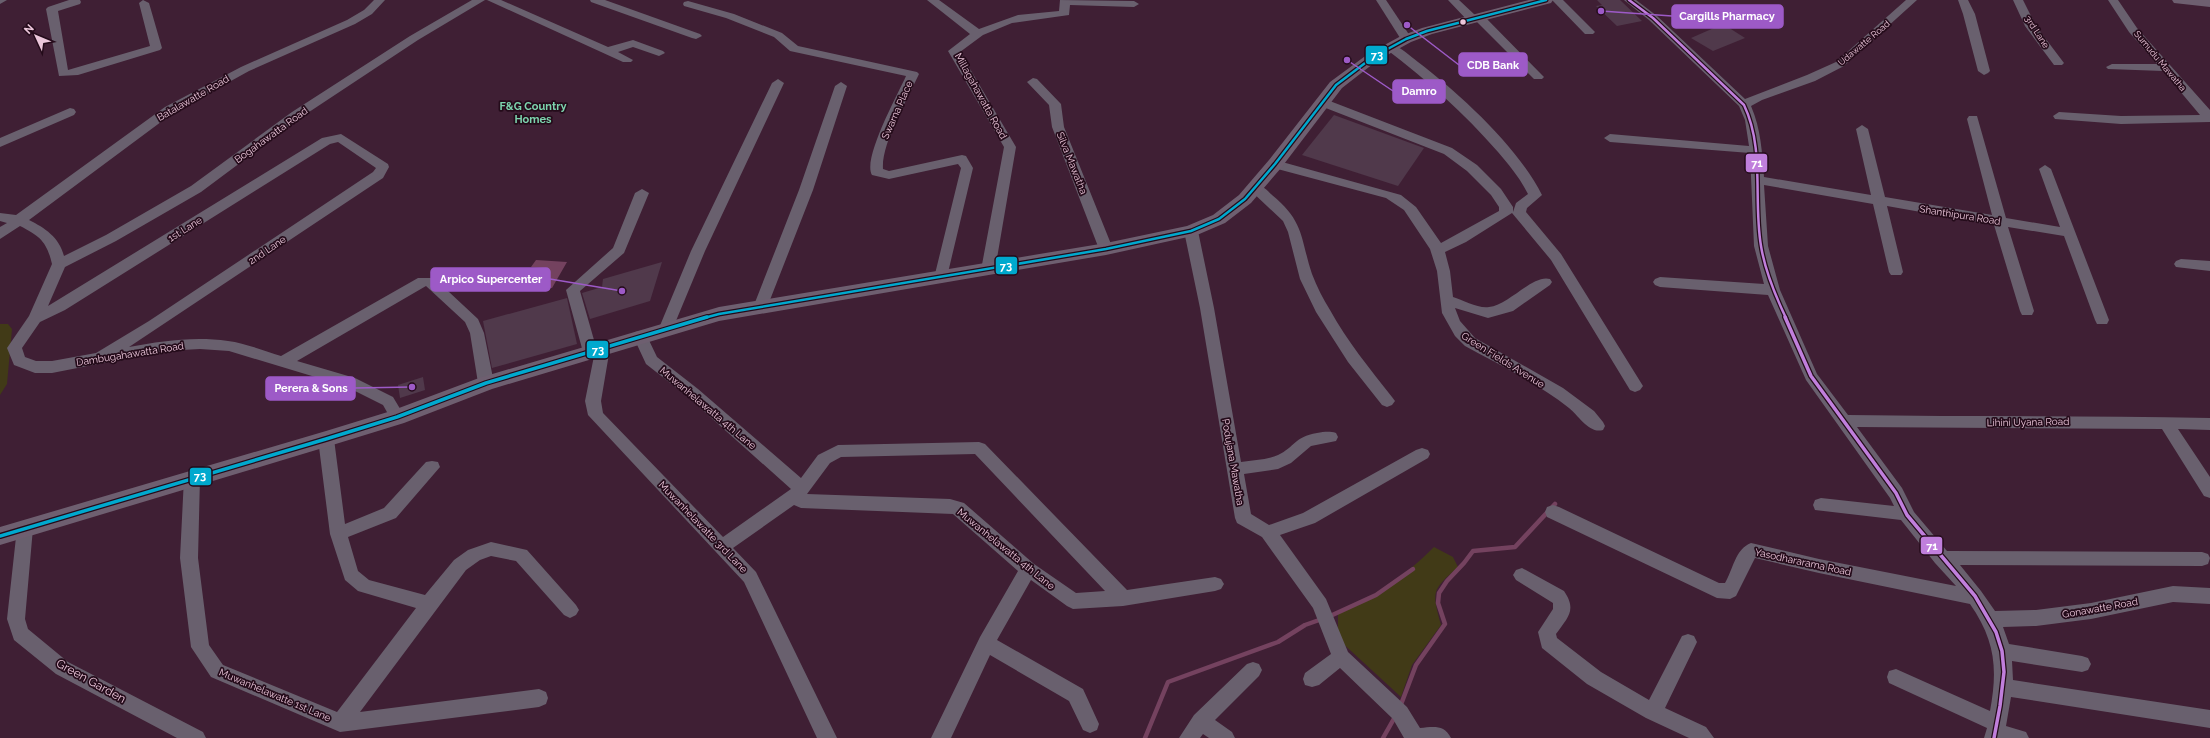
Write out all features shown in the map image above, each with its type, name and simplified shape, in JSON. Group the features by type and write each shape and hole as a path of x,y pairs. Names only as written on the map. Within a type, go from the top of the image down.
{"main road":[{"path":"0,536 326,439 397,417 486,383 666,328 719,314 761,305 941,278 1106,250 1191,231 1219,219 1231,211 1276,164 1336,85 1358,67 1398,43 1476,18 1546,0"},
{"path":"2180,0 2210,3"}],"street":[{"path":"74,0 76,2 52,9 63,74 74,73 156,48 144,3"},
{"name":"Batalawatte Road","path":"0,234 169,110 244,69 351,22 368,12 380,0"},
{"name":"Bogahawatta Road","path":"59,264 111,238 196,189 296,115 414,38 480,0"},
{"path":"492,0 627,60"},
{"path":"595,0 696,36"},
{"path":"932,0 978,34 1007,21 1029,16 1065,14 1066,1 1134,4"},
{"path":"1381,0 1398,43 1426,72 1481,122 1527,178 1535,195 1521,206 1519,213 1556,257 1635,386"},
{"path":"1453,0 1476,18 1538,76"},
{"path":"1557,0 1589,32"},
{"path":"1629,0 1653,18 1721,80 1744,105 1751,120 1756,150 1761,246 1773,290 1811,376 1846,422 1896,493 1907,514 1975,597 1989,619 2002,651 2002,687 1995,731"},
{"name":"Udawatte Road","path":"1744,105 1758,97 1811,78 1840,64 1912,0"},
{"path":"1963,0 1969,14 1984,71"},
{"name":"3rd Lane","path":"2018,0 2031,26 2058,63"},
{"name":"Sumudu Mawatha","path":"2113,0 2133,30 2195,103 2210,118"},
{"name":"Swarna Place","path":"688,4 730,16 778,35 794,49 913,74 881,144 876,160 877,172 889,175 962,159 967,168 941,278"},
{"name":"Millagahawatta Road","path":"978,34 954,51 1010,147 988,270"},
{"path":"609,52 633,43 659,53"},
{"path":"2112,67 2165,68"},
{"name":"Silva Mawatha","path":"1033,82 1055,104 1058,127 1106,250"},
{"path":"666,328 698,251 778,83"},
{"path":"761,305 806,190 841,86"},
{"path":"2195,103 2210,99"},
{"path":"1322,102 1448,151 1472,168 1496,192 1506,207 1506,213 1461,240 1438,250"},
{"path":"0,143 70,112"},
{"path":"2059,116 2121,120 2210,118"},
{"path":"1973,119 2000,222 2027,311"},
{"path":"1862,129 1896,272"},
{"name":"1st Lane","path":"35,318 60,306 335,138"},
{"name":"2nd Lane","path":"98,359 154,325 378,175 383,167 342,138 335,138"},
{"path":"1610,138 1756,150"},
{"name":"Green Fields Avenue","path":"1276,164 1401,200 1407,204 1438,250 1448,310 1458,331 1470,342 1570,401 1592,418 1597,426"},
{"path":"2046,170 2102,320"},
{"name":"Shanthipura Road","path":"1758,180 1879,202 2070,233"},
{"path":"1255,187 1280,207 1295,230 1307,278 1322,308 1353,359 1387,401"},
{"path":"597,350 573,290 619,250 642,193"},
{"path":"0,217 18,220 37,228 56,248 59,264"},
{"name":"Podujana Mawatha","path":"1191,231 1207,308 1243,518 1268,532"},
{"name":"Dambugahawatta Road","path":"59,264 35,318 14,348 18,361 35,367 52,366 164,346 200,344 229,346 281,363 350,382 388,401 397,417"},
{"path":"2181,264 2210,266"},
{"path":"281,363 423,281 429,281 470,319 477,333 486,383"},
{"path":"1447,300 1488,313 1508,307 1545,282"},
{"path":"1660,282 1773,290"},
{"name":"Muwanhelawatta 4th Lane","path":"640,336 651,360 693,393 797,493 801,501 950,506 958,508 1028,569 1073,602 1123,598 1215,584"},
{"name":"Muwanhelawatte 3rd Lane","path":"597,350 593,402 596,416 722,547 753,583 827,738"},
{"name":"Lihini Uyana Road","path":"1846,422 1945,423 2069,421 2210,424"},
{"path":"2166,423 2210,491"},
{"path":"1234,469 1272,464 1285,459 1307,441 1330,437"},
{"path":"326,439 338,534 351,575 364,586 430,604"},
{"path":"722,547 797,493 824,459 838,451 979,448 1123,598"},
{"path":"1422,454 1309,518 1268,532 1320,604 1341,657 1392,704 1406,721 1415,738 1438,735 1441,738"},
{"path":"338,534 390,513 432,467"},
{"name":"Muwanhelawatte 1st Lane","path":"192,478 189,558 200,647 217,671 340,723"},
{"path":"1821,505 1907,514"},
{"name":"Yasodhararama Road","path":"1553,512 1717,590 1730,591 1738,578 1742,560 1751,550 1819,566 1975,597"},
{"name":"Green Garden","path":"25,528 16,619 20,634 62,668 196,738"},
{"path":"340,723 460,565 474,555 491,549 521,555 570,610"},
{"path":"1942,558 2202,559"},
{"path":"941,738 986,643 1028,569"},
{"path":"1522,575 1558,596 1562,602 1562,611 1547,632 1548,642 1594,678 1653,712 1698,733 1704,738"},
{"name":"Gonawatte Road","path":"1989,619 2036,618 2091,611 2173,594 2210,596"},
{"path":"1653,712 1688,642"},
{"path":"986,643 1076,695 1090,724"},
{"path":"2002,651 2082,664"},
{"path":"1312,679 1341,657"},
{"path":"1189,738 1201,721 1253,670"},
{"path":"1896,678 1995,731 2019,738"},
{"path":"2002,687 2210,719"},
{"path":"340,723 539,698"},
{"path":"1201,721 1225,738"}],"shaded area":[{"path":"536,260 567,262 552,288 532,287 543,268 531,267"},
{"path":"0,324 8,324 12,329 7,384 0,395"},
{"path":"1434,547 1453,557 1458,567 1438,587 1435,598 1441,625 1412,665 1401,697 1338,639 1338,614 1389,585 1423,558"}],"building":[{"path":"1597,0 1620,0 1642,21 1617,26 1596,6 1602,5"},
{"path":"1723,24 1745,38 1713,51 1691,38"},
{"path":"1334,115 1424,148 1398,186 1302,155"},
{"path":"662,262 650,301 590,319 582,293 602,287 603,279"},
{"path":"567,298 577,344 492,368 483,321"},
{"path":"423,377 425,390 400,398 398,385"}],"waterway":[{"path":"1400,707 1416,665 1445,624 1438,603 1439,593 1447,581 1473,551 1515,547 1555,504"},
{"path":"1328,617 1376,595 1413,569"},
{"path":"1145,738 1168,682 1278,642 1305,625 1322,619"},
{"path":"1383,738 1396,715"}],"transit line":[{"name":"73","path":"0,536 326,439 397,417 486,383 719,314 1106,249 1191,231 1219,219 1245,199 1275,164 1336,85 1373,57 1406,39 1427,31 1546,0"},
{"name":"71","path":"1629,0 1653,18 1721,81 1744,105 1751,120 1756,150 1761,246 1773,290 1811,376 1896,493 1907,515 1919,531 1962,579 1987,613 1996,632 2002,651 2004,672 1994,738"}],"place":[{"name":"Cargills Pharmacy","path":"1601,11"},
{"name":"CDB Bank","path":"1407,25"},
{"name":"Damro","path":"1347,60"},
{"name":"Arpico Supercenter","path":"622,291"},
{"name":"Perera & Sons","path":"412,387"}],"district":[{"name":"F&G Country Homes","path":"533,112"}]}
